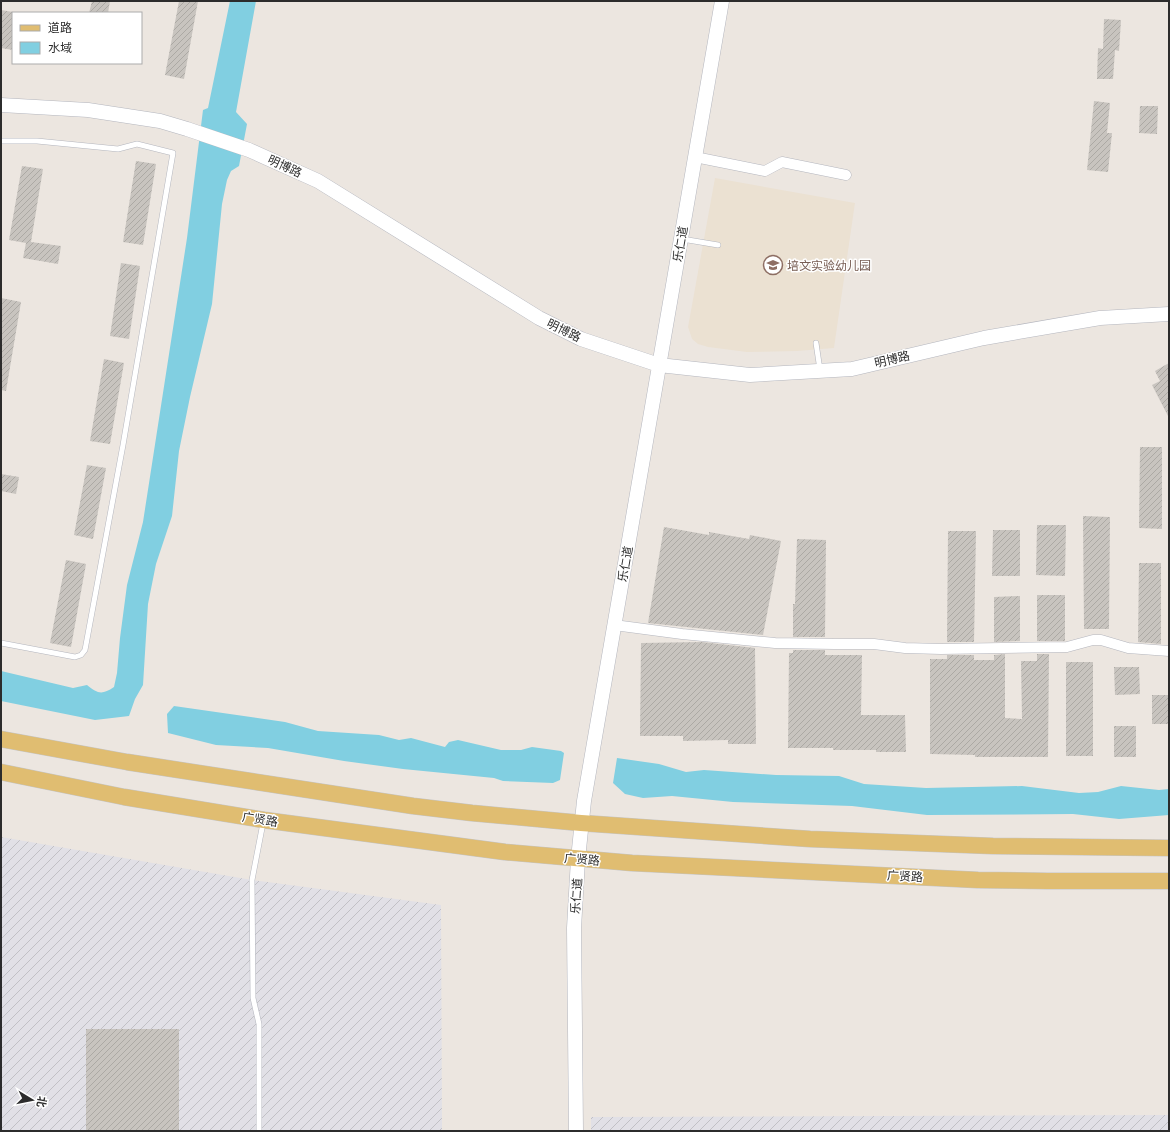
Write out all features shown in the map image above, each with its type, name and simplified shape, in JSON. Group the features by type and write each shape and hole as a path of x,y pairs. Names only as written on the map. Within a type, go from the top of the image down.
{"main road":[{"path":"1,739 127,762 413,806 472,813 711,833 834,840 993,846 1169,848"},
{"name":"广贤路","path":"1,772 124,797 264,820 505,852 578,859 978,880 1169,881"}],"street":[{"name":"乐仁道","path":"576,1131 574,928 581,823 722,1"},
{"name":"明博路","path":"1,105 88,110 160,121 188,128 250,150 318,181 539,318 581,339 659,365 750,375 852,368 984,338 1100,318 1169,314"},
{"path":"695,157 765,171 782,162 846,175"},
{"path":"614,625 682,634 775,643 874,644 905,648 941,649 1067,647 1093,640 1101,640 1128,648 1169,650"}],"lane":[{"path":"1,141 51,142 118,149 137,144 173,153 123,445 85,650 81,655 75,657 1,643"},
{"path":"681,238 718,246"},
{"path":"816,343 820,370"},
{"path":"259,1131 259,1024 252,998 252,880 264,820"}],"shaded area":[{"name":"培文实验幼儿园","path":"715,178 855,203 834,348 797,351 747,352 708,347 698,344 692,339 688,327"},
{"path":"1,837 252,880 441,905 442,1131 1,1131"},
{"path":"1169,1115 1169,1131 591,1131 591,1117"}],"water":[{"path":"230,1 256,1 236,112 247,124 239,166 231,171 227,180 222,204 212,304 179,451 172,516 156,564 148,604 143,685 135,699 129,716 95,720 1,701 1,671 73,688 87,685 97,692 103,692 114,687 117,673 127,585 143,522 187,238 203,110 208,108"},
{"path":"174,706 285,722 318,731 379,735 399,740 411,738 445,747 449,742 458,740 501,750 521,750 532,747 561,751 564,753 560,780 553,783 503,781 494,778 403,769 344,761 268,748 216,745 168,733 167,714"},
{"path":"617,758 659,764 686,772 704,770 776,775 839,776 864,784 926,788 1022,786 1079,793 1098,792 1121,786 1159,790 1169,789 1169,815 1119,819 1073,814 927,815 852,806 733,802 672,796 643,798 625,794 613,783"}],"building":[{"path":"92,1 110,1 108,12 89,12"},
{"path":"179,1 198,1 184,79 165,75"},
{"path":"1,10 13,12 12,50 1,48"},
{"path":"1104,19 1121,20 1119,51 1115,50 1113,79 1097,79 1098,48 1103,49"},
{"path":"1094,101 1110,103 1107,133 1112,133 1108,172 1087,170"},
{"path":"1140,106 1158,106 1157,134 1139,133"},
{"path":"136,161 156,164 143,245 123,242"},
{"path":"22,166 43,169 31,242 61,246 58,264 23,258 26,243 9,240"},
{"path":"121,263 140,266 129,339 110,336"},
{"path":"1,298 21,302 6,391 1,390"},
{"path":"104,359 124,363 110,444 90,441"},
{"path":"1169,363 1169,418 1152,385 1160,381 1155,371"},
{"path":"1140,447 1162,447 1162,529 1139,528"},
{"path":"87,465 106,468 93,539 74,535"},
{"path":"1,474 19,477 16,494 1,491"},
{"path":"1083,516 1110,517 1109,629 1084,629"},
{"path":"1037,525 1066,525 1065,576 1036,575"},
{"path":"664,527 709,535 709,532 749,539 750,535 781,541 763,635 648,623"},
{"path":"993,530 1020,530 1020,576 992,576"},
{"path":"948,531 976,531 974,642 947,642"},
{"path":"797,539 826,540 825,637 793,637 793,604 795,604"},
{"path":"66,560 86,564 71,647 50,643"},
{"path":"1139,563 1161,563 1161,644 1138,642"},
{"path":"1037,595 1065,595 1065,641 1037,641"},
{"path":"1020,596 1020,641 994,642 994,597"},
{"path":"702,642 755,648 756,744 728,744 728,740 683,741 683,736 640,736 641,643"},
{"path":"793,650 825,650 825,655 862,655 861,715 905,715 906,752 833,750 833,748 788,748 789,653 793,653"},
{"path":"1005,654 1005,718 1022,719 1021,661 1037,661 1037,654 1049,654 1048,757 975,757 975,755 930,754 930,659 947,659 947,655 974,655 974,660 994,660 994,655"},
{"path":"1066,662 1093,662 1093,756 1066,756"},
{"path":"1114,667 1139,667 1140,694 1115,695"},
{"path":"1152,695 1169,695 1169,724 1152,724"},
{"path":"1114,726 1136,726 1136,757 1114,757"},
{"path":"86,1029 179,1029 179,1131 86,1131"}],"place":[{"name":"培文实验幼儿园","path":"773,265"}]}
